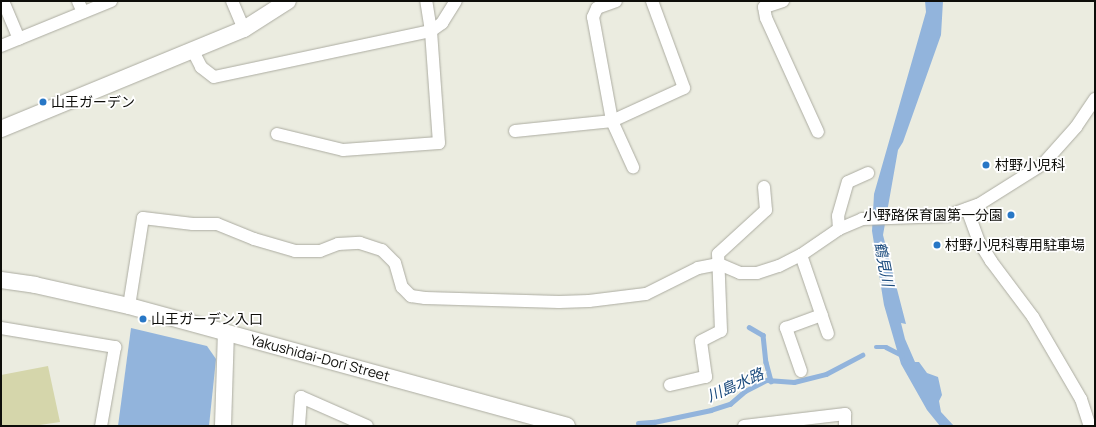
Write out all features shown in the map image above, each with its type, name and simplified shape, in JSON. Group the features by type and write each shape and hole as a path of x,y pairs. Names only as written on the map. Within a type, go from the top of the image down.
{"street":[{"path":"3,1 20,38"},
{"path":"1,46 81,7 111,1"},
{"path":"232,1 244,29"},
{"path":"1,129 244,29 288,1"},
{"path":"277,134 343,150 439,143 431,31 426,1"},
{"path":"193,51 201,68 214,77 431,31 442,23 456,1"},
{"path":"616,1 597,8 593,17 612,121 633,166"},
{"path":"515,132 612,121 684,88 652,1"},
{"path":"784,1 764,7 766,18 818,132"},
{"path":"129,306 143,218 193,224 217,224 254,239 295,251 320,251 338,244 360,244 382,250 395,263 402,287 411,296 424,298 559,302 589,301 646,294 698,268 719,264 740,273 757,273 780,266 801,255 839,229 868,218 947,216 967,209 1043,164 1076,127 1095,99"},
{"path":"839,229 838,216 848,182 868,173"},
{"path":"670,385 706,377 701,341 721,331 718,254 766,210 764,187"},
{"path":"967,209 978,240 991,261 1033,317 1081,399 1090,426"},
{"path":"801,255 828,334"},
{"name":"Yakushidai-Dori Street","path":"1,280 35,285 129,306 567,426"},
{"path":"801,371 786,328 822,315"},
{"path":"1,328 115,347 101,426"},
{"path":"223,426 226,333"},
{"path":"299,426 301,397 367,426"},
{"path":"744,426 845,414 845,426"}],"green space":[{"path":"48,366 60,422 33,426 1,426 1,375"}],"water":[{"name":"鶴見川","path":"925,1 943,1 941,35 903,142 898,150 883,235 906,324 901,323 905,339 915,362 919,362 927,373 938,377 942,395 939,401 941,412 954,426 940,426 927,410 901,364 884,305 872,231 874,194 926,12"},
{"path":"131,328 207,346 216,359 209,426 118,426"}],"waterway":[{"path":"749,327 763,335 766,362 771,381"},
{"name":"川島水路","path":"876,347 886,347 902,355"},
{"name":"川島水路","path":"638,423 654,422 711,410 730,404 745,391 767,380 794,382 826,374 862,355"}],"place":[{"name":"山王ガーデン","path":"43,102"},
{"name":"村野小児科","path":"986,165"},
{"name":"小野路保育園第一分園","path":"1011,215"},
{"name":"村野小児科専用駐車場","path":"937,245"},
{"name":"山王ガーデン入口","path":"143,319"}]}
